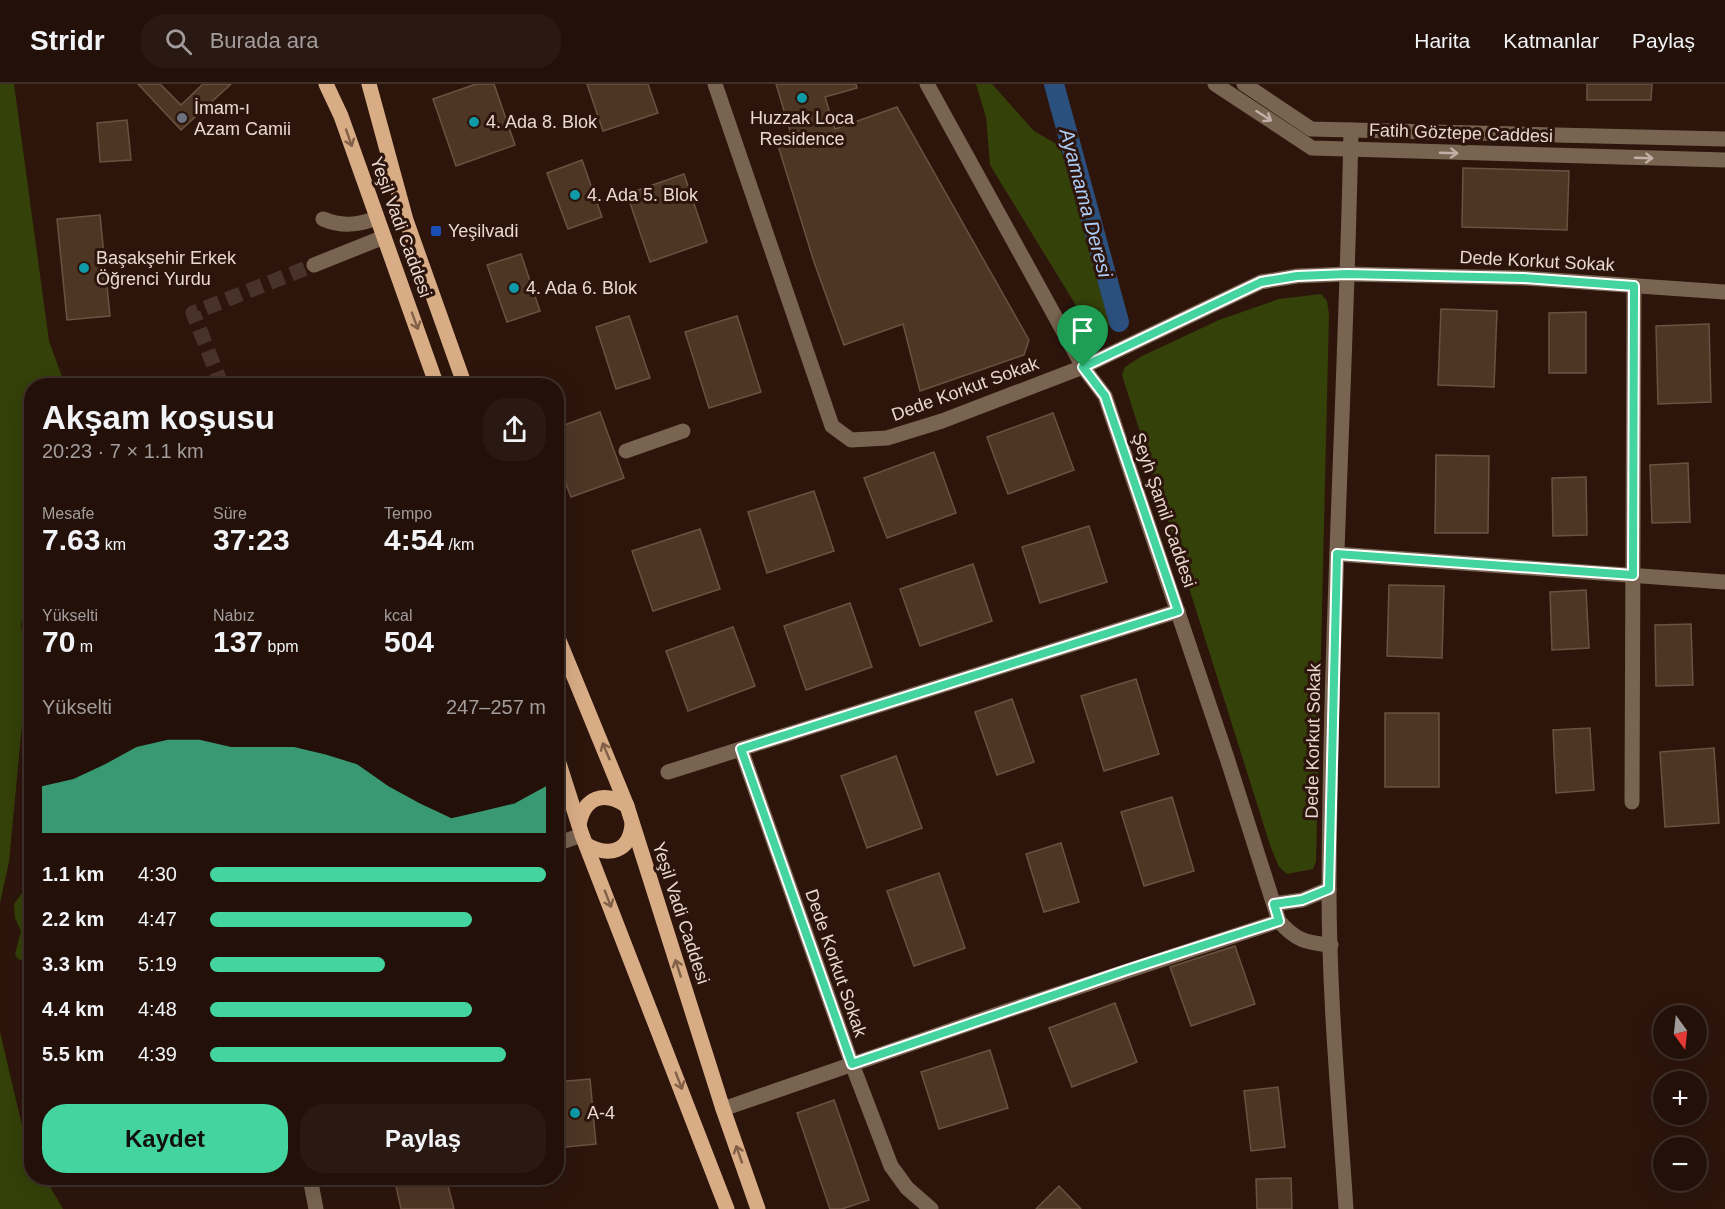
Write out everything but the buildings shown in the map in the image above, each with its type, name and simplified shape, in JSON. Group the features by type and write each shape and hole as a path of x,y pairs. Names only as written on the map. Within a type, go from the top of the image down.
{"main road":[{"name":"Yeşil Vadi Caddesi","path":"326,84 341,116 434,378"},
{"name":"Yeşil Vadi Caddesi","path":"369,84 406,220 462,378"},
{"name":"Yeşil Vadi Caddesi","path":"564,652 627,806 723,1109 758,1209"},
{"path":"564,778 583,835 727,1209"},
{"path":"627,806 611,797 594,800 583,811 583,835 602,852 618,849 629,839 632,822"}],"street":[{"name":"Dede Korkut Sokak","path":"715,84 832,426 851,440 887,438 942,421 1083,367 1261,282 1297,276 1347,274 1523,278 1725,292"},
{"name":"Şeyh Şamil Caddesi","path":"927,84 1083,367 1105,396 1279,921"},
{"name":"Fatih Göztepe Caddesi","path":"1215,84 1312,148 1725,160"},
{"name":"Fatih Göztepe Caddesi","path":"1244,84 1311,129 1725,139"},
{"path":"1347,274 1351,130"},
{"path":"323,219 347,225 361,224 377,218"},
{"path":"314,265 384,237"},
{"name":"Dede Korkut Sokak","path":"1346,1209 1329,889 1337,554 1347,274"},
{"path":"1632,802 1634,286"},
{"path":"626,451 683,431"},
{"path":"1337,554 1725,582"},
{"path":"668,772 1178,611"},
{"name":"Dede Korkut Sokak","path":"741,749 852,1064 891,1166 907,1188 931,1209"},
{"path":"564,841 583,835"},
{"path":"1274,904 1302,900 1329,889"},
{"path":"723,1109 1127,970 1279,921 1298,939 1314,944 1331,945"},
{"path":"311,1185 316,1209"}],"green space":[{"path":"0,84 14,84 49,341 62,378 24,378 24,604 21,626 24,641 24,703 9,862 0,903"},
{"path":"976,84 992,84 1034,131 1060,146 1110,325 1091,330 990,165 986,117"},
{"path":"1321,294 1327,301 1329,314 1316,861 1313,869 1287,874 1279,867 1270,845 1122,375 1125,367 1142,356 1219,320 1279,299"},
{"path":"24,892 24,961 18,959 15,954 21,931 15,918 14,904"},
{"path":"0,1032 24,1134 24,1185 49,1185 63,1209 0,1209"}],"waterway":[{"name":"Ayamama Deresi","path":"1054,84 1119,322"}],"tunnel":[{"path":"219,378 193,313 314,265"}],"place":[{"name":"Huzzak Loca Residence","path":"802,98"},
{"name":"İmam-ı Azam Camii","path":"182,118"},
{"name":"4. Ada 8. Blok","path":"474,122"},
{"name":"4. Ada 5. Blok","path":"575,195"},
{"name":"Yeşilvadi","path":"436,231"},
{"name":"Başakşehir Erkek Öğrenci Yurdu","path":"84,268"},
{"name":"4. Ada 6. Blok","path":"514,288"},
{"name":"A-4","path":"575,1113"}],"route":[{"path":"1347,274 1523,278 1634,286 1633,575 1337,554 1329,889 1302,900 1274,904 1279,921 1127,970 852,1064 741,749 1178,611 1105,396 1083,367 1261,282 1297,276 1347,274"}]}
